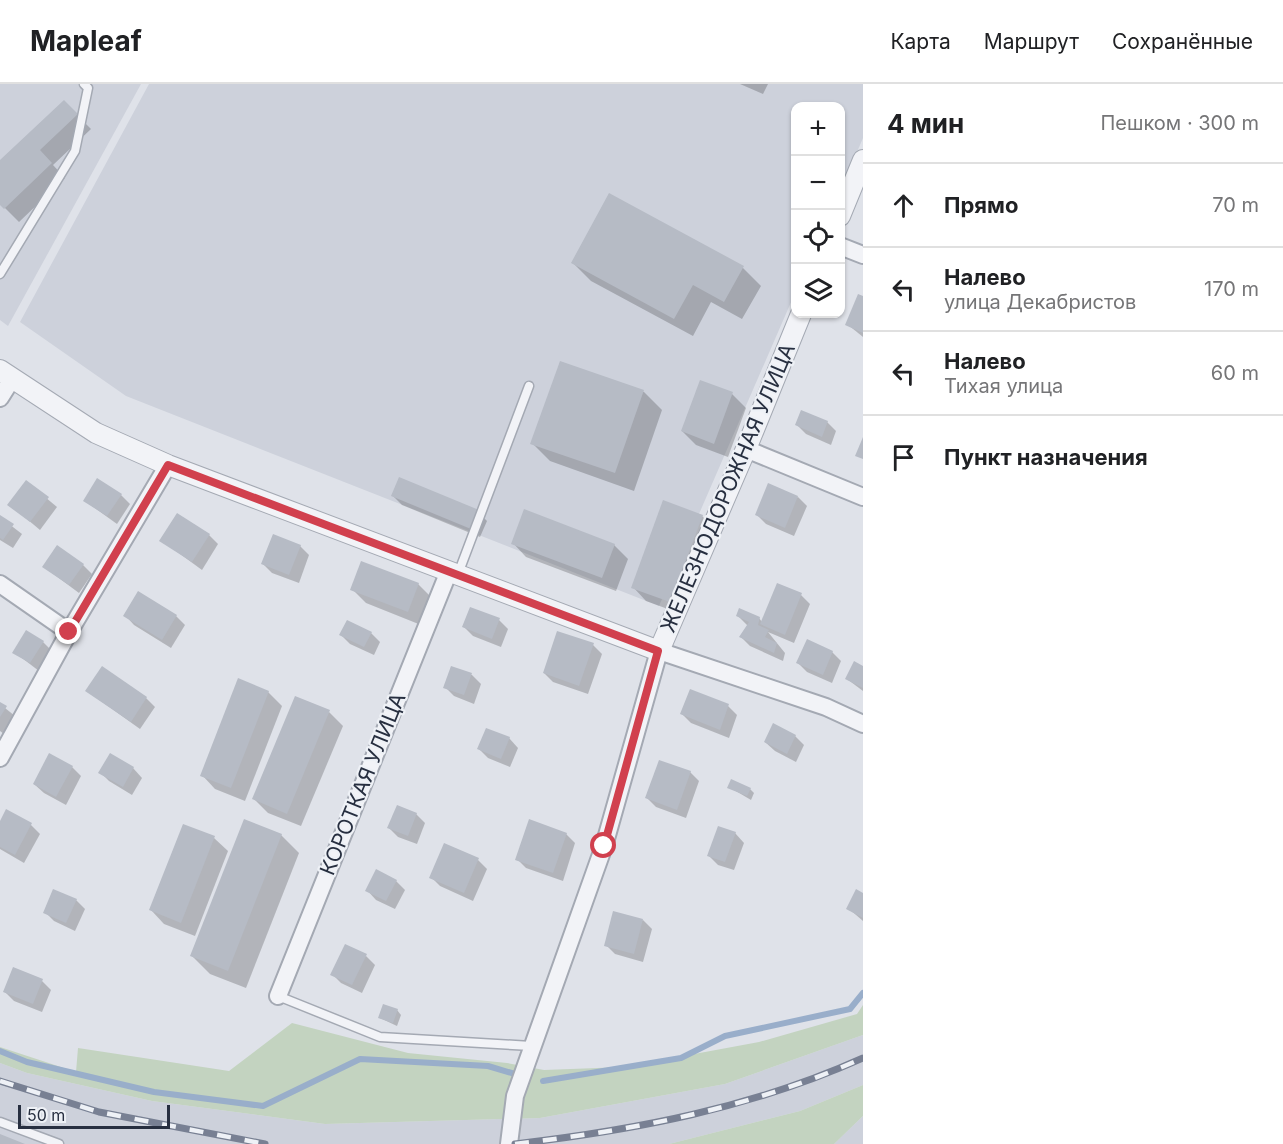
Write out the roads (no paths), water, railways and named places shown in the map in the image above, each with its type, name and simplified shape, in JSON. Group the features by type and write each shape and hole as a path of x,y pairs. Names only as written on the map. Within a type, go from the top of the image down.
{"street":[{"path":"842,210 863,160"},
{"path":"845,248 863,255"},
{"name":"ЖЕЛЕЗНОДОРОЖНАЯ УЛИЦА","path":"509,1144 515,1096 604,846 658,651 746,449 799,318"},
{"path":"0,398 6,374 96,433 168,465 658,651 826,707 863,724"},
{"path":"746,449 863,497"},
{"path":"0,758 69,632 168,465"},
{"name":"КОРОТКАЯ УЛИЦА","path":"278,996 453,572"},
{"path":"0,584 69,632"}],"lane":[{"path":"0,274 75,151 88,88 84,84"},
{"path":"453,572 529,386"},
{"path":"278,996 380,1037 531,1046"},
{"path":"0,1122 59,1144"}],"waterway":[{"path":"543,1081 681,1058 725,1036 850,1009 863,993"},
{"path":"0,1051 27,1062 154,1092 263,1106 360,1059 488,1066 515,1074"}],"railway":[{"path":"515,1144 604,1132 692,1114 779,1091 863,1058"},
{"path":"0,1081 99,1112 265,1144"}]}
